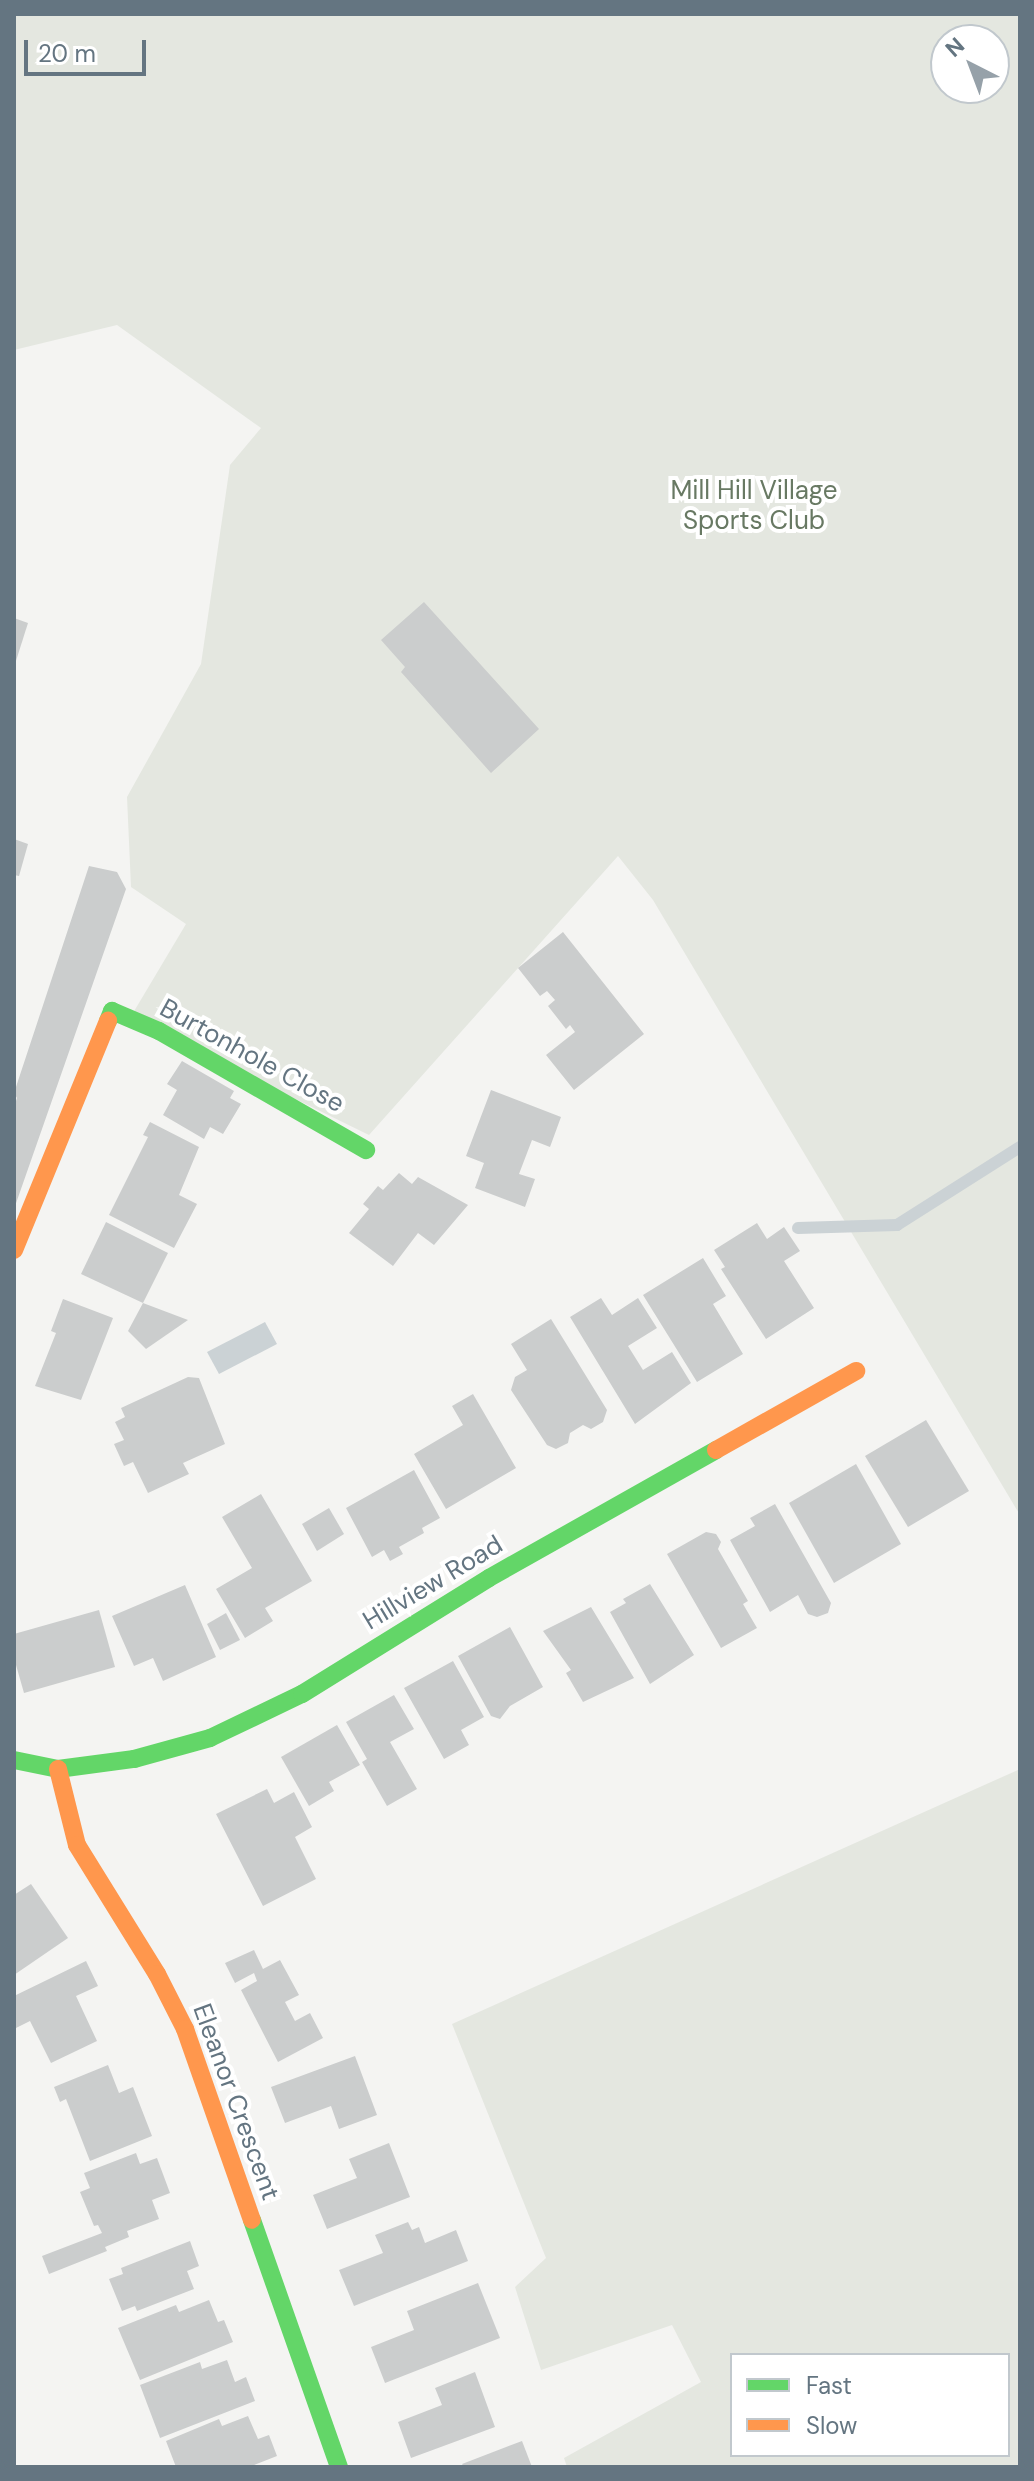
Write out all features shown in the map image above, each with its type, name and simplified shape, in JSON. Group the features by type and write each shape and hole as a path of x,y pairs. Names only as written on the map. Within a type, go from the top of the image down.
{"street":[{"name":"Burtonhole Close","path":"14,1250 112,1011 159,1031 366,1150"},
{"name":"Hillview Road","path":"14,1760 58,1769 134,1759 210,1738 302,1694 489,1578 856,1371"},
{"name":"Eleanor Crescent","path":"58,1769 77,1845 157,1974 185,2029 339,2467"}],"green space":[{"name":"Mill Hill Village Sports Club","path":"14,14 1020,14 1020,1515 653,900 618,856 369,1135 130,1018 186,924 131,887 127,797 201,664 230,465 261,428 117,325 14,350"},
{"path":"1020,1769 1020,2467 567,2467 564,2458 701,2382 672,2325 541,2370 515,2287 546,2258 452,2024"}],"shaded area":[{"path":"265,1322 277,1344 219,1374 207,1352"}],"building":[{"path":"424,602 539,729 491,773 401,672 405,667 381,640"},
{"path":"14,618 28,623 15,664 14,663"},
{"path":"14,839 28,844 19,876 14,875"},
{"path":"89,866 117,872 126,889 14,1209 14,1107 17,1098 14,1093"},
{"path":"563,932 644,1034 574,1090 546,1055 575,1032 570,1025 566,1029 548,1006 555,1000 547,991 540,996 518,968"},
{"path":"182,1061 234,1091 230,1098 241,1104 223,1134 210,1127 204,1139 163,1115 177,1090 167,1084"},
{"path":"491,1090 561,1117 550,1147 532,1140 519,1174 535,1179 525,1207 475,1188 484,1163 466,1156"},
{"path":"150,1122 199,1147 179,1195 197,1204 174,1248 109,1215 148,1137 143,1135"},
{"path":"399,1173 412,1184 418,1177 468,1205 434,1245 418,1233 393,1266 349,1233 369,1209 363,1204 378,1186 383,1190"},
{"path":"106,1222 168,1253 143,1303 81,1274"},
{"path":"757,1223 767,1239 784,1227 800,1251 784,1261 814,1308 766,1339 721,1269 725,1267 714,1250"},
{"path":"703,1258 726,1296 713,1304 743,1354 697,1382 643,1295"},
{"path":"601,1298 612,1315 638,1298 657,1328 628,1346 643,1370 672,1352 691,1383 635,1424 570,1317"},
{"path":"63,1299 113,1318 81,1400 35,1386 56,1333 51,1331"},
{"path":"143,1303 188,1320 146,1349 128,1331"},
{"path":"551,1319 607,1410 603,1422 591,1429 583,1425 570,1433 568,1443 556,1449 547,1445 511,1390 515,1377 527,1370 511,1344"},
{"path":"188,1377 199,1378 225,1444 183,1463 189,1474 148,1493 133,1462 124,1466 114,1444 124,1440 115,1422 125,1417 121,1408"},
{"path":"473,1394 516,1468 446,1509 414,1454 463,1425 452,1406"},
{"path":"926,1420 969,1491 908,1527 865,1456"},
{"path":"856,1464 901,1544 834,1583 789,1503"},
{"path":"414,1470 440,1518 422,1528 424,1533 399,1547 403,1554 390,1561 384,1550 372,1557 346,1508"},
{"path":"261,1494 312,1581 265,1608 273,1621 245,1638 216,1589 252,1568 222,1517"},
{"path":"775,1504 831,1603 828,1613 817,1617 808,1614 798,1595 770,1612 730,1540 755,1526 750,1518"},
{"path":"329,1508 344,1534 317,1551 302,1524"},
{"path":"706,1532 716,1534 721,1542 718,1549 748,1601 743,1604 757,1628 721,1648 667,1554"},
{"path":"650,1584 694,1655 650,1684 610,1612 626,1603 623,1599"},
{"path":"185,1585 216,1657 163,1681 153,1658 134,1666 112,1616"},
{"path":"591,1607 634,1678 583,1702 566,1673 571,1670 543,1631"},
{"path":"99,1610 115,1667 24,1693 14,1658 14,1634"},
{"path":"226,1613 240,1640 220,1650 207,1624"},
{"path":"510,1627 543,1687 510,1706 500,1719 491,1716 458,1656"},
{"path":"453,1661 484,1717 461,1730 469,1745 444,1759 404,1688"},
{"path":"394,1695 414,1729 390,1742 417,1789 387,1806 362,1762 367,1759 346,1722"},
{"path":"337,1725 360,1765 329,1782 334,1791 309,1806 281,1757"},
{"path":"267,1789 274,1803 294,1792 312,1827 295,1837 316,1879 263,1906 216,1814"},
{"path":"31,1884 68,1938 14,1975 14,1895"},
{"path":"254,1950 263,1969 280,1960 299,1995 285,2002 295,2021 310,2013 323,2038 278,2062 241,1990 257,1981 254,1973 235,1983 225,1963"},
{"path":"86,1961 98,1986 76,1996 97,2041 51,2063 30,2021 14,2029 14,1996"},
{"path":"355,2056 377,2115 339,2129 331,2106 285,2123 271,2087"},
{"path":"108,2065 119,2093 133,2087 152,2136 90,2161 66,2099 60,2102 54,2087"},
{"path":"389,2143 410,2197 327,2229 313,2195 357,2178 349,2159"},
{"path":"136,2153 140,2164 157,2158 170,2193 152,2200 159,2219 127,2231 129,2237 105,2247 107,2251 49,2274 42,2256 102,2233 98,2225 94,2226 80,2192 90,2188 84,2173"},
{"path":"408,2222 412,2230 419,2227 425,2243 456,2230 468,2261 354,2306 339,2270 383,2253 375,2235"},
{"path":"190,2241 199,2266 187,2271 194,2289 137,2311 135,2306 122,2311 109,2279 123,2274 121,2268"},
{"path":"478,2283 500,2338 385,2383 371,2347 414,2330 407,2311"},
{"path":"209,2300 218,2322 224,2320 233,2342 140,2380 118,2328 176,2305 179,2312"},
{"path":"227,2360 235,2382 246,2377 255,2401 160,2438 140,2385 200,2362 202,2369"},
{"path":"475,2372 495,2427 411,2458 398,2422 442,2405 435,2388"},
{"path":"248,2416 258,2439 269,2435 277,2456 249,2467 176,2467 166,2441 219,2419 222,2426"},
{"path":"522,2441 532,2467 464,2467 462,2464"}],"waterway":[{"path":"798,1228 897,1225 1020,1147"}],"traffic: fast":[{"path":"108,1021 112,1011 159,1031 366,1150"},
{"path":"14,1760 58,1769 134,1759 210,1738 302,1694 489,1578 716,1450"},
{"path":"252,2220 339,2467"}],"traffic: slow":[{"path":"14,1250 108,1021"},
{"path":"716,1450 856,1371"},
{"path":"58,1769 77,1845 157,1974 185,2029 252,2220"}]}
